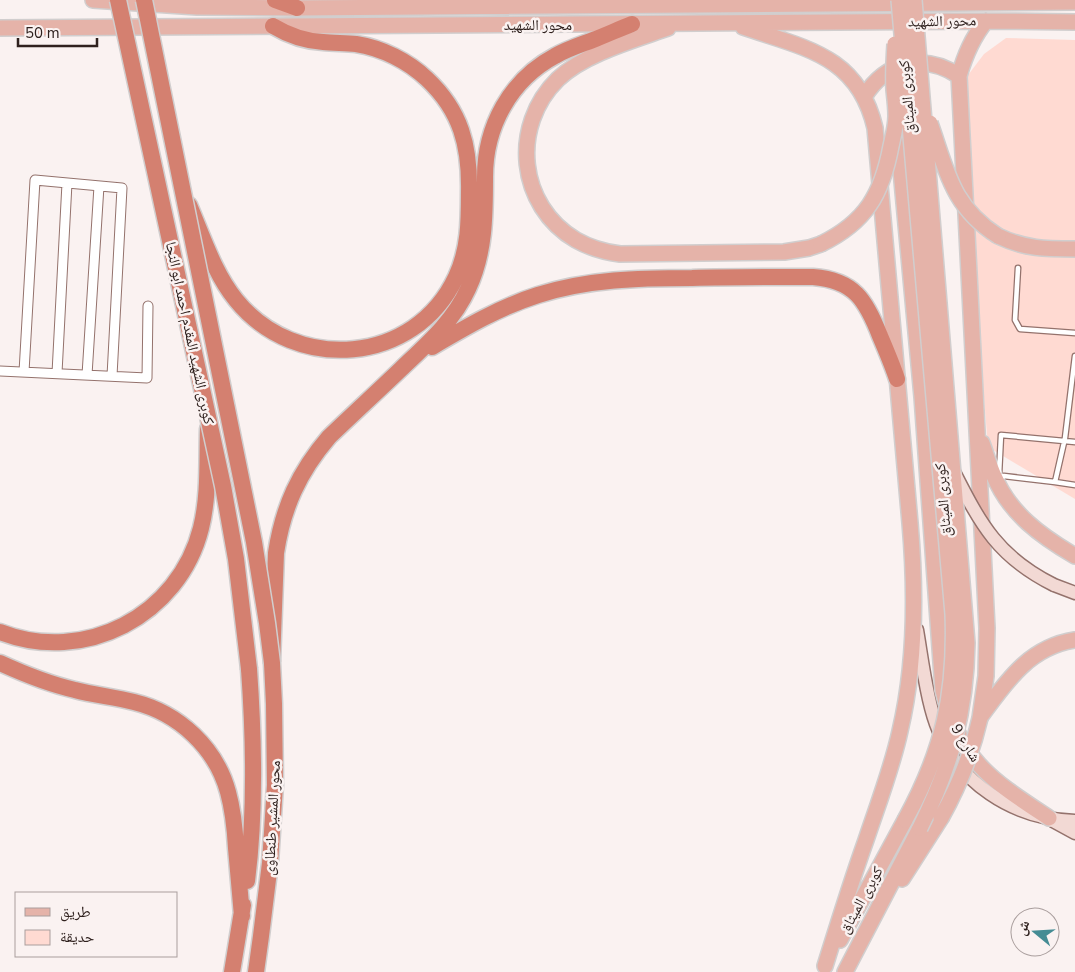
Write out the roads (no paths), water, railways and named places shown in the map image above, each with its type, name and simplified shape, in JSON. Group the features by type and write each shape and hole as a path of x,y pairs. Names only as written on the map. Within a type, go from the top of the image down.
{"highway":[{"name":"كوبرى الشهيد المقدم احمد ابو النجا","path":"118,0 223,486 236,559 249,669"},
{"name":"كوبرى الشهيد المقدم احمد ابو النجا","path":"144,0 254,542 264,598 272,663"},
{"path":"275,0 297,8"},
{"path":"272,663 276,553 282,521 293,491 309,462 329,437 435,336 450,320 462,302 474,275 484,232 486,153 493,126 506,102 522,80 544,62 568,50 632,24"},
{"path":"182,189 222,278 237,301 267,328 285,338 304,345 344,351 371,347 398,337 421,322 441,302 456,278 465,252 469,224 470,169 464,138 457,120 444,97 426,78 394,56 370,47 311,41 291,35 273,26"},
{"path":"411,360 480,319 499,310 538,295 578,285 639,278 813,276 838,282 852,290 864,302 873,317 898,379"},
{"path":"0,632 21,639 50,643 64,643 93,638 133,621 167,593 191,556 201,529 206,500 208,414"},
{"path":"0,663 51,684 134,702 154,709 173,718 203,745 218,767 231,803 242,916"},
{"name":"محور المشير طنطاوى","path":"256,972 268,881 275,793 276,744 272,663"},
{"name":"محور المشير طنطاوى","path":"232,972 242,916 251,834 253,793 249,669"}],"main road":[{"name":"محور الشهيد","path":"93,0 197,7 297,8 318,4 466,6 728,2 1075,2"},
{"path":"466,6 481,0"},
{"path":"899,0 894,60 894,91 921,388 943,690 955,729 976,761 988,775 1075,834"},
{"name":"كوبرى الميثاق","path":"823,969 926,778 942,732 954,661 953,614 899,0"},
{"name":"كوبرى الميثاق","path":"874,916 920,828 938,789 953,749 965,686 967,664 966,622 954,470 914,0"},
{"path":"845,972 874,916 904,876 941,818 965,769 980,718 986,676 987,628 959,76 968,50 986,21"},
{"path":"1044,22 1075,30"},
{"name":"محور الشهيد","path":"0,28 1075,22"},
{"path":"732,23 805,48 825,57 839,67 851,78 864,96 875,128 912,544 912,650 909,682 900,730 887,777 823,969"},
{"path":"679,24 614,48 578,64 559,78 544,96 533,117 526,151 530,180 542,207 557,225 576,240 597,249 620,254 784,252 821,244 844,232 854,224 878,193 887,169 896,118"},
{"path":"864,96 882,76 907,64 934,64 959,76"},
{"path":"923,101 948,176 964,206 980,223 1008,241 1042,249 1075,249"},
{"path":"976,427 996,477 1008,500 1025,521 1046,538 1075,556"},
{"path":"954,470 980,521 997,543 1018,563 1054,585 1075,593"},
{"name":"شارع 9","path":"913,610 932,710 941,736 965,772 974,783 986,792 1012,806 1049,818 1075,821"},
{"path":"980,718 1006,682 1028,660 1048,648 1075,640"}],"street":[{"path":"24,372 36,180 122,188 112,376"},
{"path":"57,374 67,183"},
{"path":"87,375 99,186"},
{"path":"0,371 147,378 148,306"}],"lane":[{"path":"1018,268 1015,320 1020,329 1075,333"},
{"path":"1055,482 1065,440 1075,356"},
{"path":"1075,442 1002,435 996,477 1004,476 1075,485"}]}
